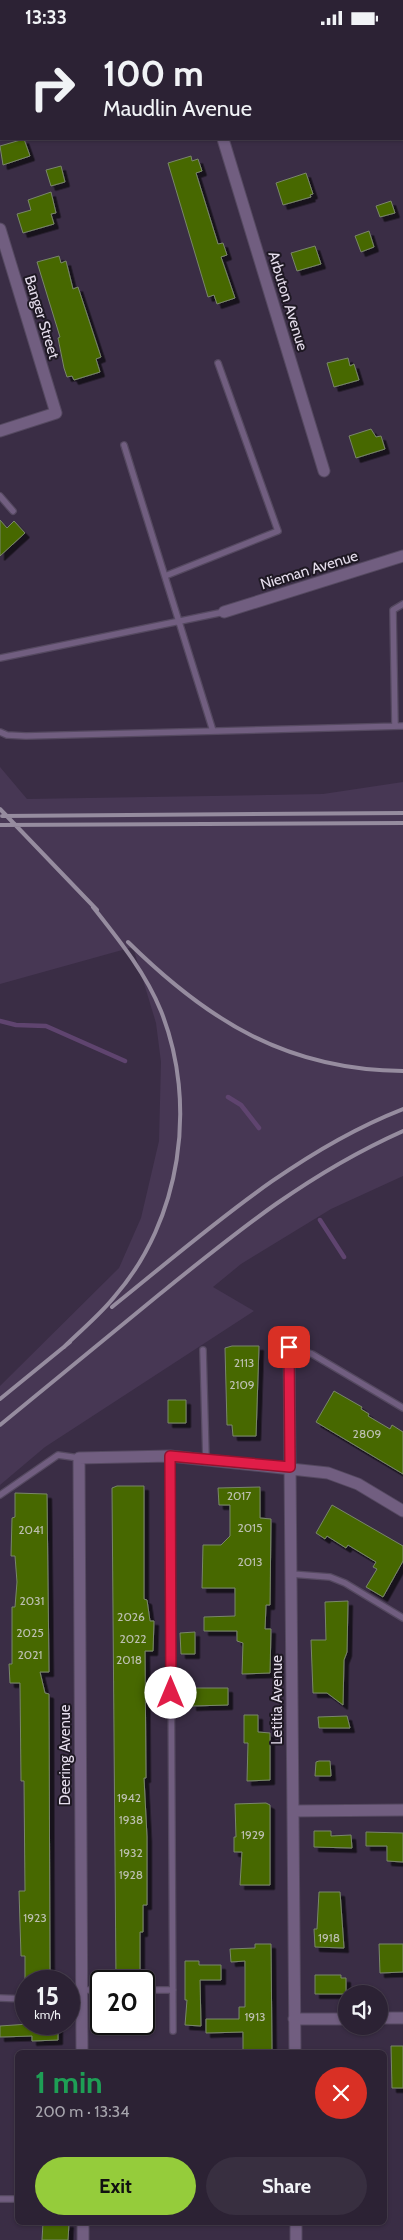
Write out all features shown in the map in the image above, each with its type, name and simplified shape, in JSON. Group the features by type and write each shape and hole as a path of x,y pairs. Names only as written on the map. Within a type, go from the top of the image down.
{"street":[{"name":"Arbuton Avenue","path":"223,140 324,471"},
{"name":"Banger Street","path":"0,229 56,413 0,431"},
{"name":"Nieman Avenue","path":"224,612 403,556"},
{"name":"Letitia Avenue","path":"289,1347 295,2050"},
{"path":"79,1458 170,1456 290,1467 328,1473 343,1477 403,1511"},
{"name":"Deering Avenue","path":"79,1458 82,2050"},
{"path":"292,1811 403,1810"},
{"path":"388,2018 403,2018"},
{"path":"294,2019 338,2019"},
{"path":"83,2225 83,2240"},
{"path":"296,2225 296,2240"}],"lane":[{"path":"165,576 278,531 218,363"},
{"path":"124,445 213,731"},
{"path":"0,496 13,511"},
{"path":"395,726 392,610 403,604"},
{"path":"0,658 224,612"},
{"path":"0,732 7,735 26,736 403,726"},
{"path":"289,1347 312,1354 403,1408"},
{"path":"203,1350 206,1459"},
{"path":"0,1495 58,1455 79,1458"},
{"path":"170,1456 173,2031"},
{"path":"291,1574 330,1577 345,1583 403,1618"},
{"path":"155,1990 173,1990"},
{"path":"82,1995 90,1993"},
{"path":"0,1998 15,1999"},
{"path":"0,2199 15,2199"}],"shaded area":[{"path":"0,767 27,799 323,794 403,782 403,1176 331,1209 241,1264 213,1287 254,1311 45,1447 0,1485 0,1386 119,1268 141,1218 159,1141 161,1062 156,1023 133,947 0,984"}],"building":[{"path":"24,140 30,156 3,165 0,146"},
{"path":"191,156 192,161 198,159 202,171 196,173 218,244 223,243 227,255 221,257 235,298 217,304 214,295 208,297 168,163"},
{"path":"61,166 65,182 51,186 46,170"},
{"path":"306,173 313,194 310,195 311,197 283,205 276,183"},
{"path":"51,192 56,213 51,214 54,224 23,233 17,214 31,210 28,200"},
{"path":"391,201 395,213 380,217 376,206"},
{"path":"369,231 374,247 361,252 355,236"},
{"path":"315,246 321,264 297,271 291,253"},
{"path":"59,256 61,263 66,261 73,289 78,287 101,357 96,359 100,372 74,380 72,376 67,377 64,368 58,338 60,337 37,262"},
{"path":"348,358 350,366 354,364 359,380 334,387 327,363"},
{"path":"371,429 376,437 381,436 385,449 356,458 349,436"},
{"path":"0,520 7,528 14,521 25,533 0,556"},
{"path":"232,1346 259,1346 256,1436 233,1436 232,1425 227,1425 225,1348"},
{"path":"334,1391 362,1407 361,1409 369,1414 368,1416 390,1429 392,1425 403,1432 403,1474 316,1422"},
{"path":"168,1400 186,1400 186,1423 168,1423"},
{"path":"117,1486 144,1486 144,1599 147,1600 150,1621 154,1621 153,1651 145,1651 146,1778 144,1778 147,1837 147,1905 143,1905 143,1932 140,1932 140,1970 116,1970 112,1488"},
{"path":"260,1487 260,1518 271,1519 270,1605 266,1605 265,1629 271,1629 270,1673 242,1674 243,1643 237,1641 237,1631 204,1631 204,1617 235,1616 235,1588 202,1588 203,1545 221,1545 230,1536 230,1505 219,1505 218,1488"},
{"path":"15,1493 47,1494 49,1672 40,1672 45,1693 49,1694 50,1970 25,1970 25,1956 21,1956 19,1891 25,1891 24,1781 21,1781 20,1683 10,1683 9,1664 12,1664 12,1607 15,1607 17,1582 15,1556 11,1556 12,1518 15,1517"},
{"path":"332,1505 403,1546 403,1561 383,1597 366,1587 377,1569 373,1567 376,1562 348,1545 346,1548 327,1536 325,1539 316,1533"},
{"path":"348,1601 343,1705 327,1693 313,1693 311,1640 326,1640 325,1602"},
{"path":"195,1632 195,1654 181,1654 180,1633"},
{"path":"192,1688 228,1688 228,1705 192,1706"},
{"path":"244,1715 258,1715 258,1732 270,1733 270,1780 247,1781 248,1743 244,1743"},
{"path":"347,1716 350,1728 319,1728 318,1717"},
{"path":"330,1761 331,1776 315,1776 316,1762"},
{"path":"266,1803 270,1805 270,1885 240,1885 242,1852 234,1852 234,1837 236,1837 235,1804"},
{"path":"314,1831 331,1831 331,1836 351,1835 352,1848 314,1847"},
{"path":"366,1832 403,1833 403,1862 387,1861 387,1846 366,1846"},
{"path":"319,1892 340,1892 344,1948 315,1947 314,1929 317,1929"},
{"path":"255,1944 271,1944 272,2050 243,2050 243,2032 206,2033 206,2019 239,2019 239,2007 245,2007 245,1961 231,1962 230,1949 255,1948"},
{"path":"379,1944 403,1944 403,1972 380,1973"},
{"path":"185,1961 199,1961 199,1965 221,1965 221,1980 200,1980 201,2026 185,2025 187,2000 185,2000"},
{"path":"315,1975 341,1975 341,1978 346,1978 346,1985 338,1985 338,1994 315,1994"},
{"path":"15,2025 15,2035 58,2035 58,2040 32,2041 32,2036 0,2037 0,2026"},
{"path":"391,2046 403,2046 403,2088 392,2088"},
{"path":"43,2225 69,2225 68,2240 42,2240"}],"waterway":[{"path":"0,1021 16,1025 46,1026 125,1061"},
{"path":"228,1097 241,1105 259,1128"},
{"path":"320,1220 344,1257"}],"railway":[{"path":"0,809 97,910"},
{"path":"2,816 403,813"},
{"path":"0,825 403,823"},
{"path":"64,1347 115,1296 137,1266 155,1232 168,1197 177,1160 180,1122 179,1084 172,1047 161,1011 139,970 122,944 93,907"},
{"path":"128,942 188,995 252,1036 286,1051 322,1062 361,1068 403,1071"},
{"path":"112,1307 215,1224 287,1171 363,1127 403,1109"},
{"path":"0,1425 161,1293 276,1204 337,1165 403,1131"},
{"path":"0,1399 70,1342"}],"route":[{"path":"171,1693 170,1456 290,1467 289,1347"}]}
